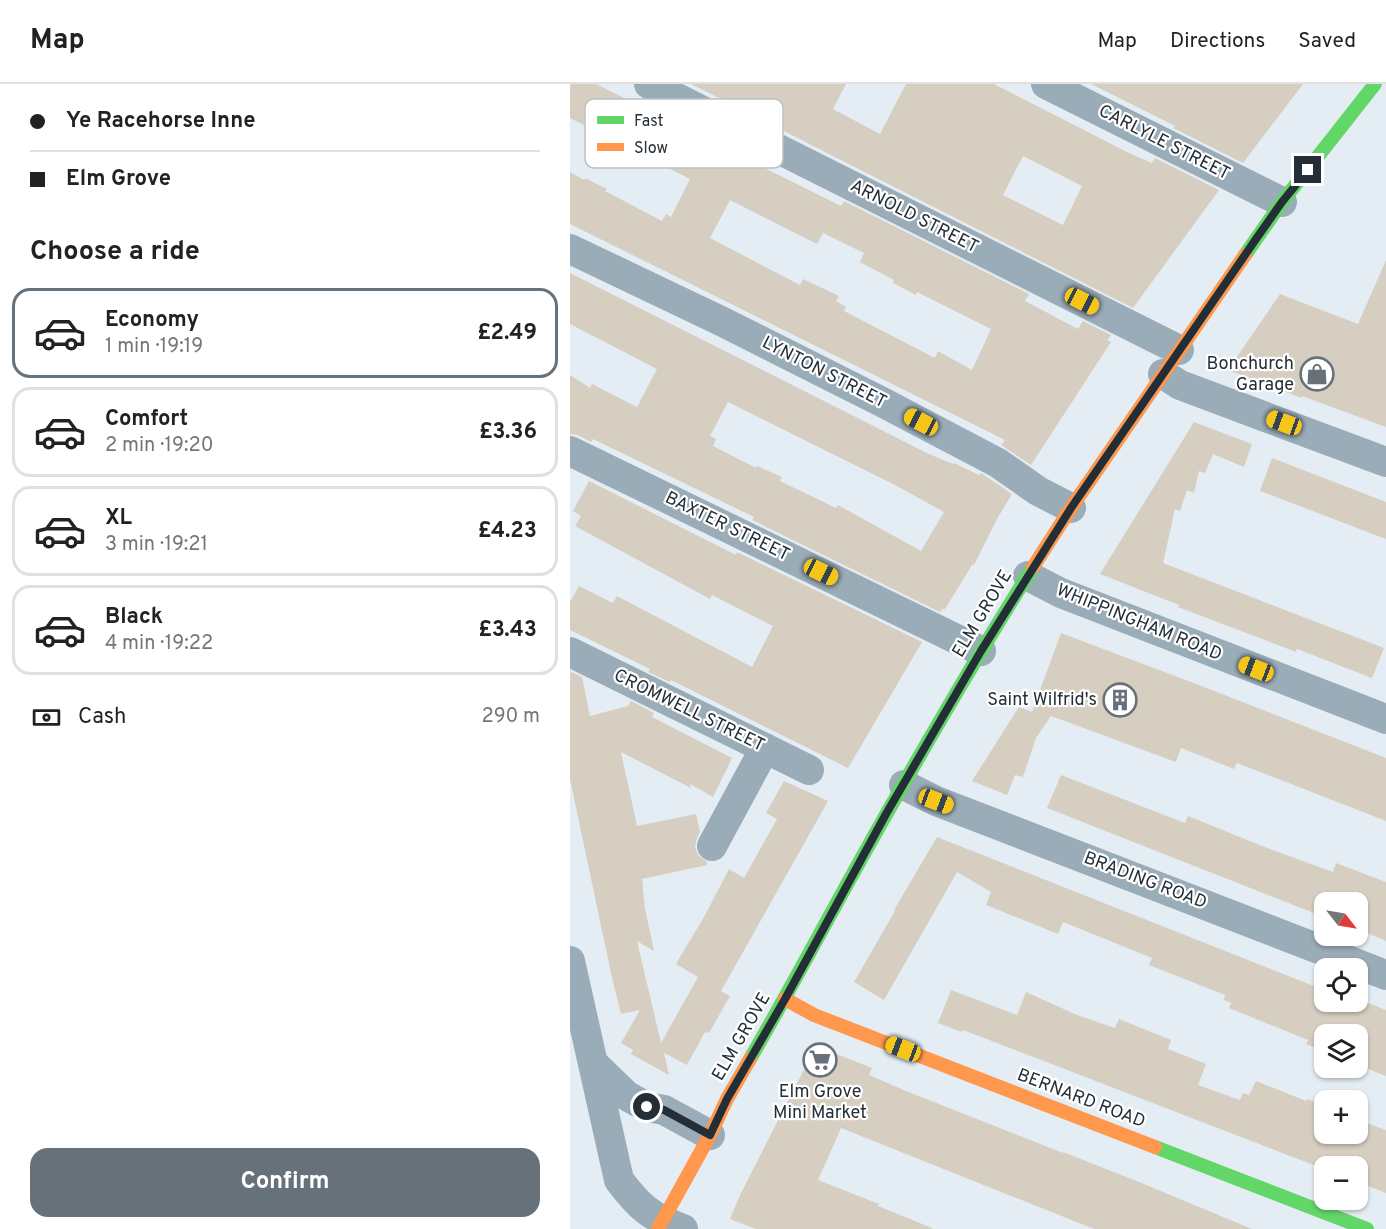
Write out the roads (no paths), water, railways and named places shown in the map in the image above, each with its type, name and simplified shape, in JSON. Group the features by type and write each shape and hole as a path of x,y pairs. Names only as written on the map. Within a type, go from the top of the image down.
{"street":[{"name":"ARNOLD STREET","path":"649,84 679,99"},
{"name":"CARLYLE STREET","path":"1046,84 1282,202"},
{"name":"ELM GROVE","path":"668,1226 727,1099 981,651 1071,508 1179,350 1282,202 1375,84"},
{"name":"ARNOLD STREET","path":"783,151 1179,350"},
{"name":"LYNTON STREET","path":"570,249 893,407 998,462 1038,491 1071,508"},
{"path":"1163,374 1179,385 1386,462"},
{"name":"BAXTER STREET","path":"570,451 981,651"},
{"name":"WHIPPINGHAM ROAD","path":"1028,576 1061,593 1386,719"},
{"name":"CROMWELL STREET","path":"570,652 809,770"},
{"path":"712,846 765,748"},
{"name":"BRADING ROAD","path":"904,785 936,801 1386,975"},
{"path":"570,961 619,1180 636,1202 668,1226"},
{"name":"BERNARD ROAD","path":"785,999 814,1015 1367,1229"},
{"path":"593,1063 627,1096 647,1107 664,1110 710,1135"}],"place":[{"name":"Bonchurch Garage","path":"1317,374"},
{"name":"Saint Wilfrid's","path":"1120,700"},
{"name":"Elm Grove Mini Market","path":"820,1060"}]}
